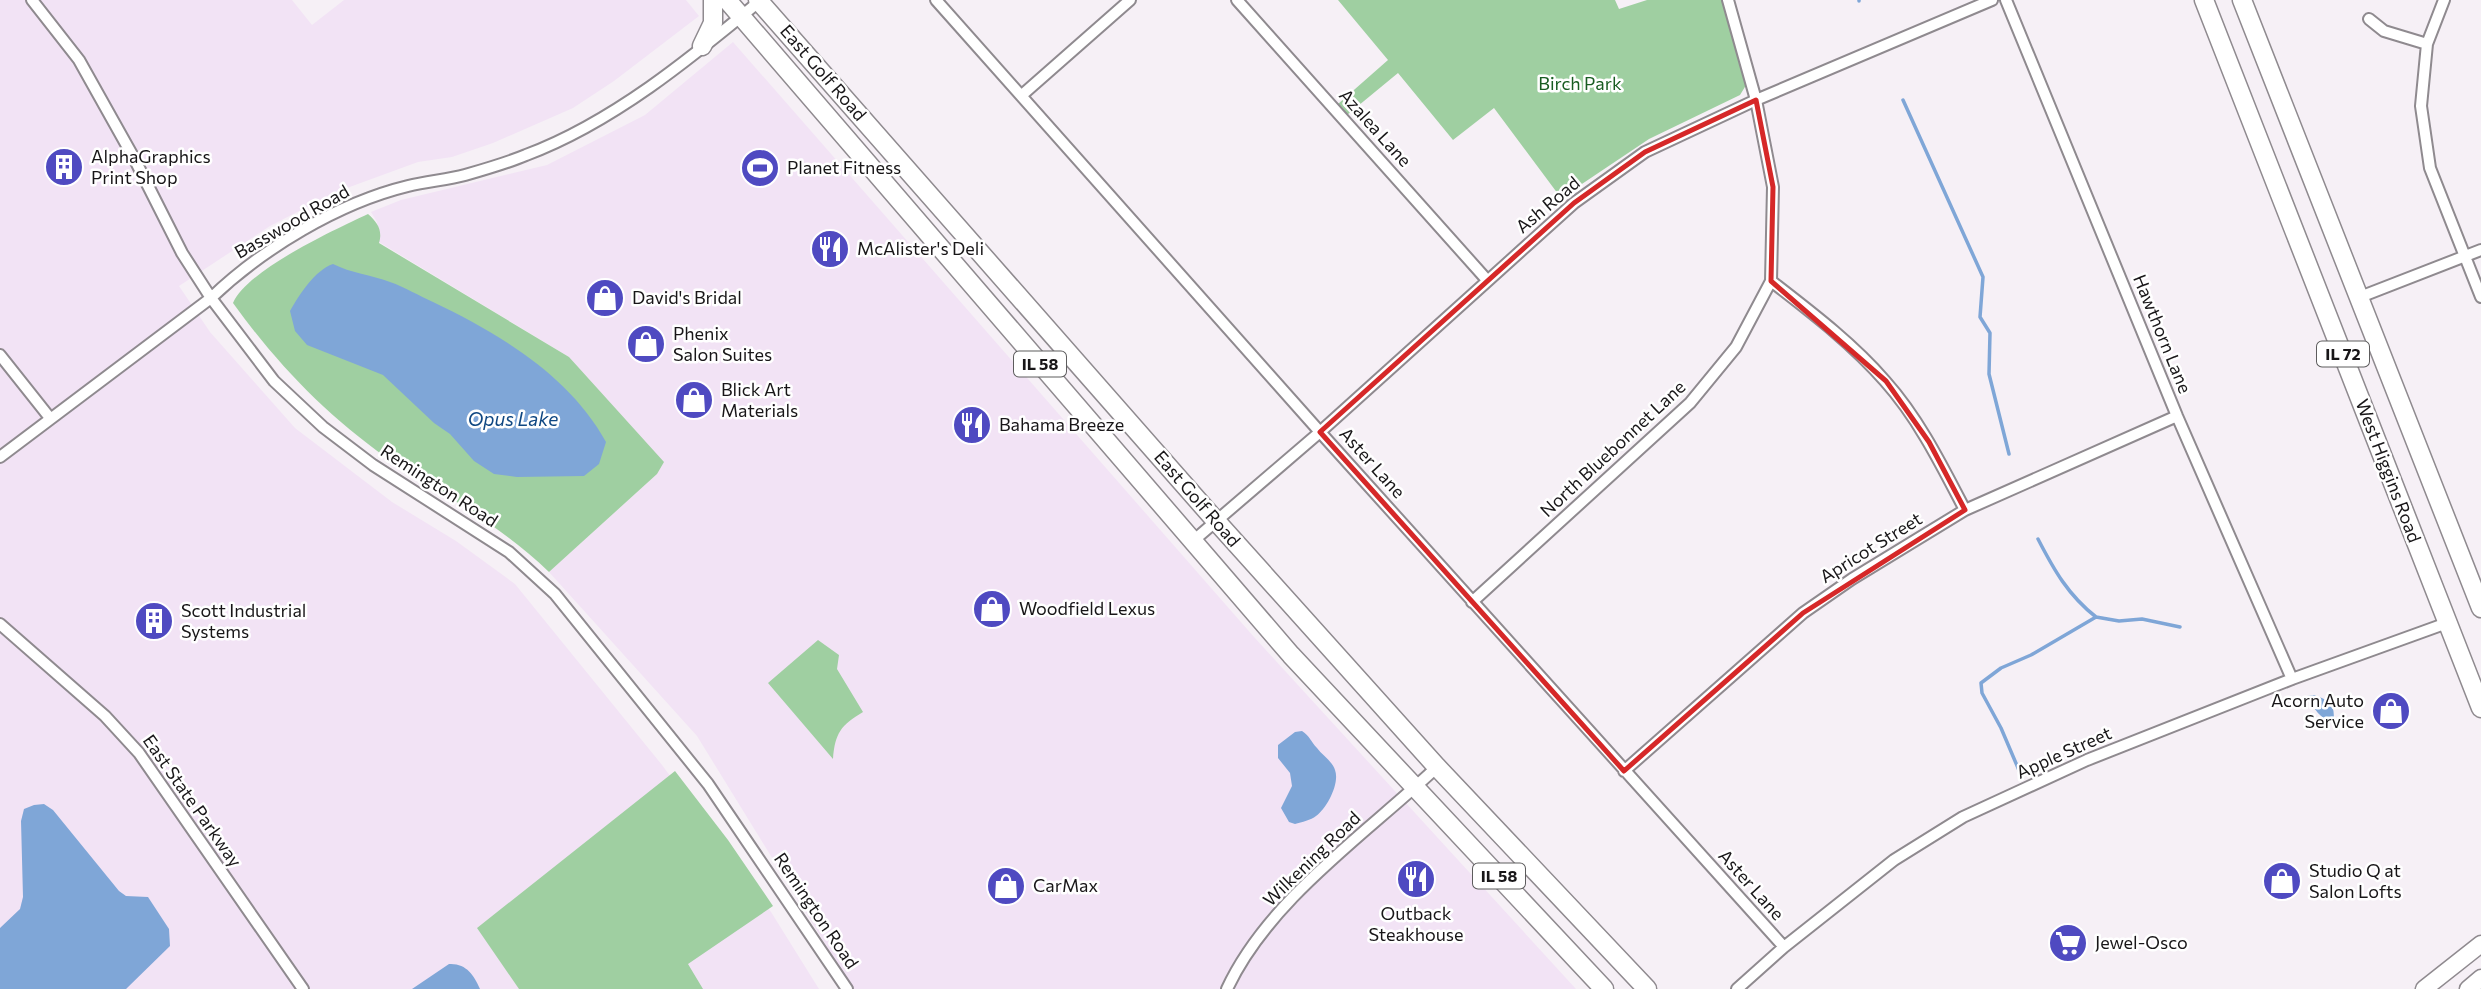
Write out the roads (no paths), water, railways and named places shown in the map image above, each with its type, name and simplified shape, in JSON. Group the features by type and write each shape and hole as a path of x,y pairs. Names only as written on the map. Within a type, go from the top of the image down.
{"main road":[{"path":"702,46 712,23 713,0"},
{"name":"East Golf Road","path":"727,0 1291,655 1604,989"},
{"name":"East Golf Road","path":"759,0 1216,521 1437,767 1647,989"},
{"name":"West Higgins Road","path":"2204,0 2481,708"},
{"name":"West Higgins Road","path":"2242,0 2481,607"},
{"path":"2424,989 2481,944"},
{"path":"2468,989 2481,978"}],"street":[{"name":"Remington Road","path":"32,0 79,60 135,160 182,253 211,298 274,381 323,427 373,465 509,552 555,594 708,784 847,989"},
{"name":"Basswood Road","path":"0,457 265,254 354,204 407,186 464,175 528,155 589,126 620,109 759,0"},
{"name":"Aster Lane","path":"936,0 1320,432 1784,947"},
{"path":"1022,95 1130,0"},
{"name":"Azalea Lane","path":"1237,0 1487,280"},
{"name":"North Bluebonnet Lane","path":"1472,601 1690,403 1736,347 1771,281 1773,187 1756,100 1728,0"},
{"name":"Ash Road","path":"1193,541 1320,432 1574,203 1645,152 1756,100 1992,0"},
{"name":"Hawthorn Lane","path":"2006,0 2177,416 2292,679"},
{"path":"2444,0 2427,44 2421,106 2430,168 2481,297"},
{"path":"2368,19 2384,31 2427,44"},
{"path":"2360,297 2481,250"},
{"path":"1771,281 1831,328 1886,381 1929,442 1965,510"},
{"path":"0,355 50,418"},
{"name":"Apricot Street","path":"1624,771 1802,613 1852,579 1965,510 2177,416"},
{"name":"Apple Street","path":"1737,989 1784,947 1894,860 1962,817 2087,760 2292,679 2447,623"},
{"name":"East State Parkway","path":"0,624 90,702 139,753 303,989"},
{"name":"Wilkening Road","path":"1227,989 1265,929 1304,887 1437,767"}],"water":[{"name":"Opus Lake","path":"333,264 407,289 483,328 531,359 553,377 591,418 606,442 599,464 584,476 517,477 494,474 474,461 450,434 434,423 383,375 307,345 295,331 290,311 314,277"},
{"path":"2314,695 2325,699 2333,708 2333,724 2321,716 2312,705 2307,696"},
{"path":"1302,731 1332,764 1336,782 1332,795 1320,812 1312,819 1295,824 1289,822 1281,808 1292,786 1290,773 1278,758 1278,745 1295,732"},
{"path":"44,804 53,810 119,891 126,896 148,897 169,929 170,946 126,989 0,989 0,928 20,909 23,897 21,821 24,809"},
{"path":"449,964 469,971 480,989 412,989"}],"waterway":[{"path":"1903,100 1983,277 1980,317 1990,333 1989,374 2009,454"},
{"path":"2038,539 2062,581 2077,600 2096,617"},
{"path":"2096,617 2119,621 2142,619 2180,627"},
{"path":"2021,775 2001,728 1982,693 1981,683 2001,668 2031,655 2096,617"}],"place":[{"name":"AlphaGraphics Print Shop","path":"64,167"},
{"name":"Planet Fitness","path":"760,168"},
{"name":"McAlister's Deli","path":"830,249"},
{"name":"David's Bridal","path":"605,298"},
{"name":"Phenix Salon Suites","path":"646,344"},
{"name":"Blick Art Materials","path":"694,400"},
{"name":"Bahama Breeze","path":"972,425"},
{"name":"Woodfield Lexus","path":"992,609"},
{"name":"Scott Industrial Systems","path":"154,621"},
{"name":"Acorn Auto Service","path":"2391,711"},
{"name":"Outback Steakhouse","path":"1416,879"},
{"name":"Studio Q at Salon Lofts","path":"2282,881"},
{"name":"CarMax","path":"1006,886"},
{"name":"Jewel-Osco","path":"2068,943"}],"park label":[{"name":"Birch Park","path":"1580,84"}]}
